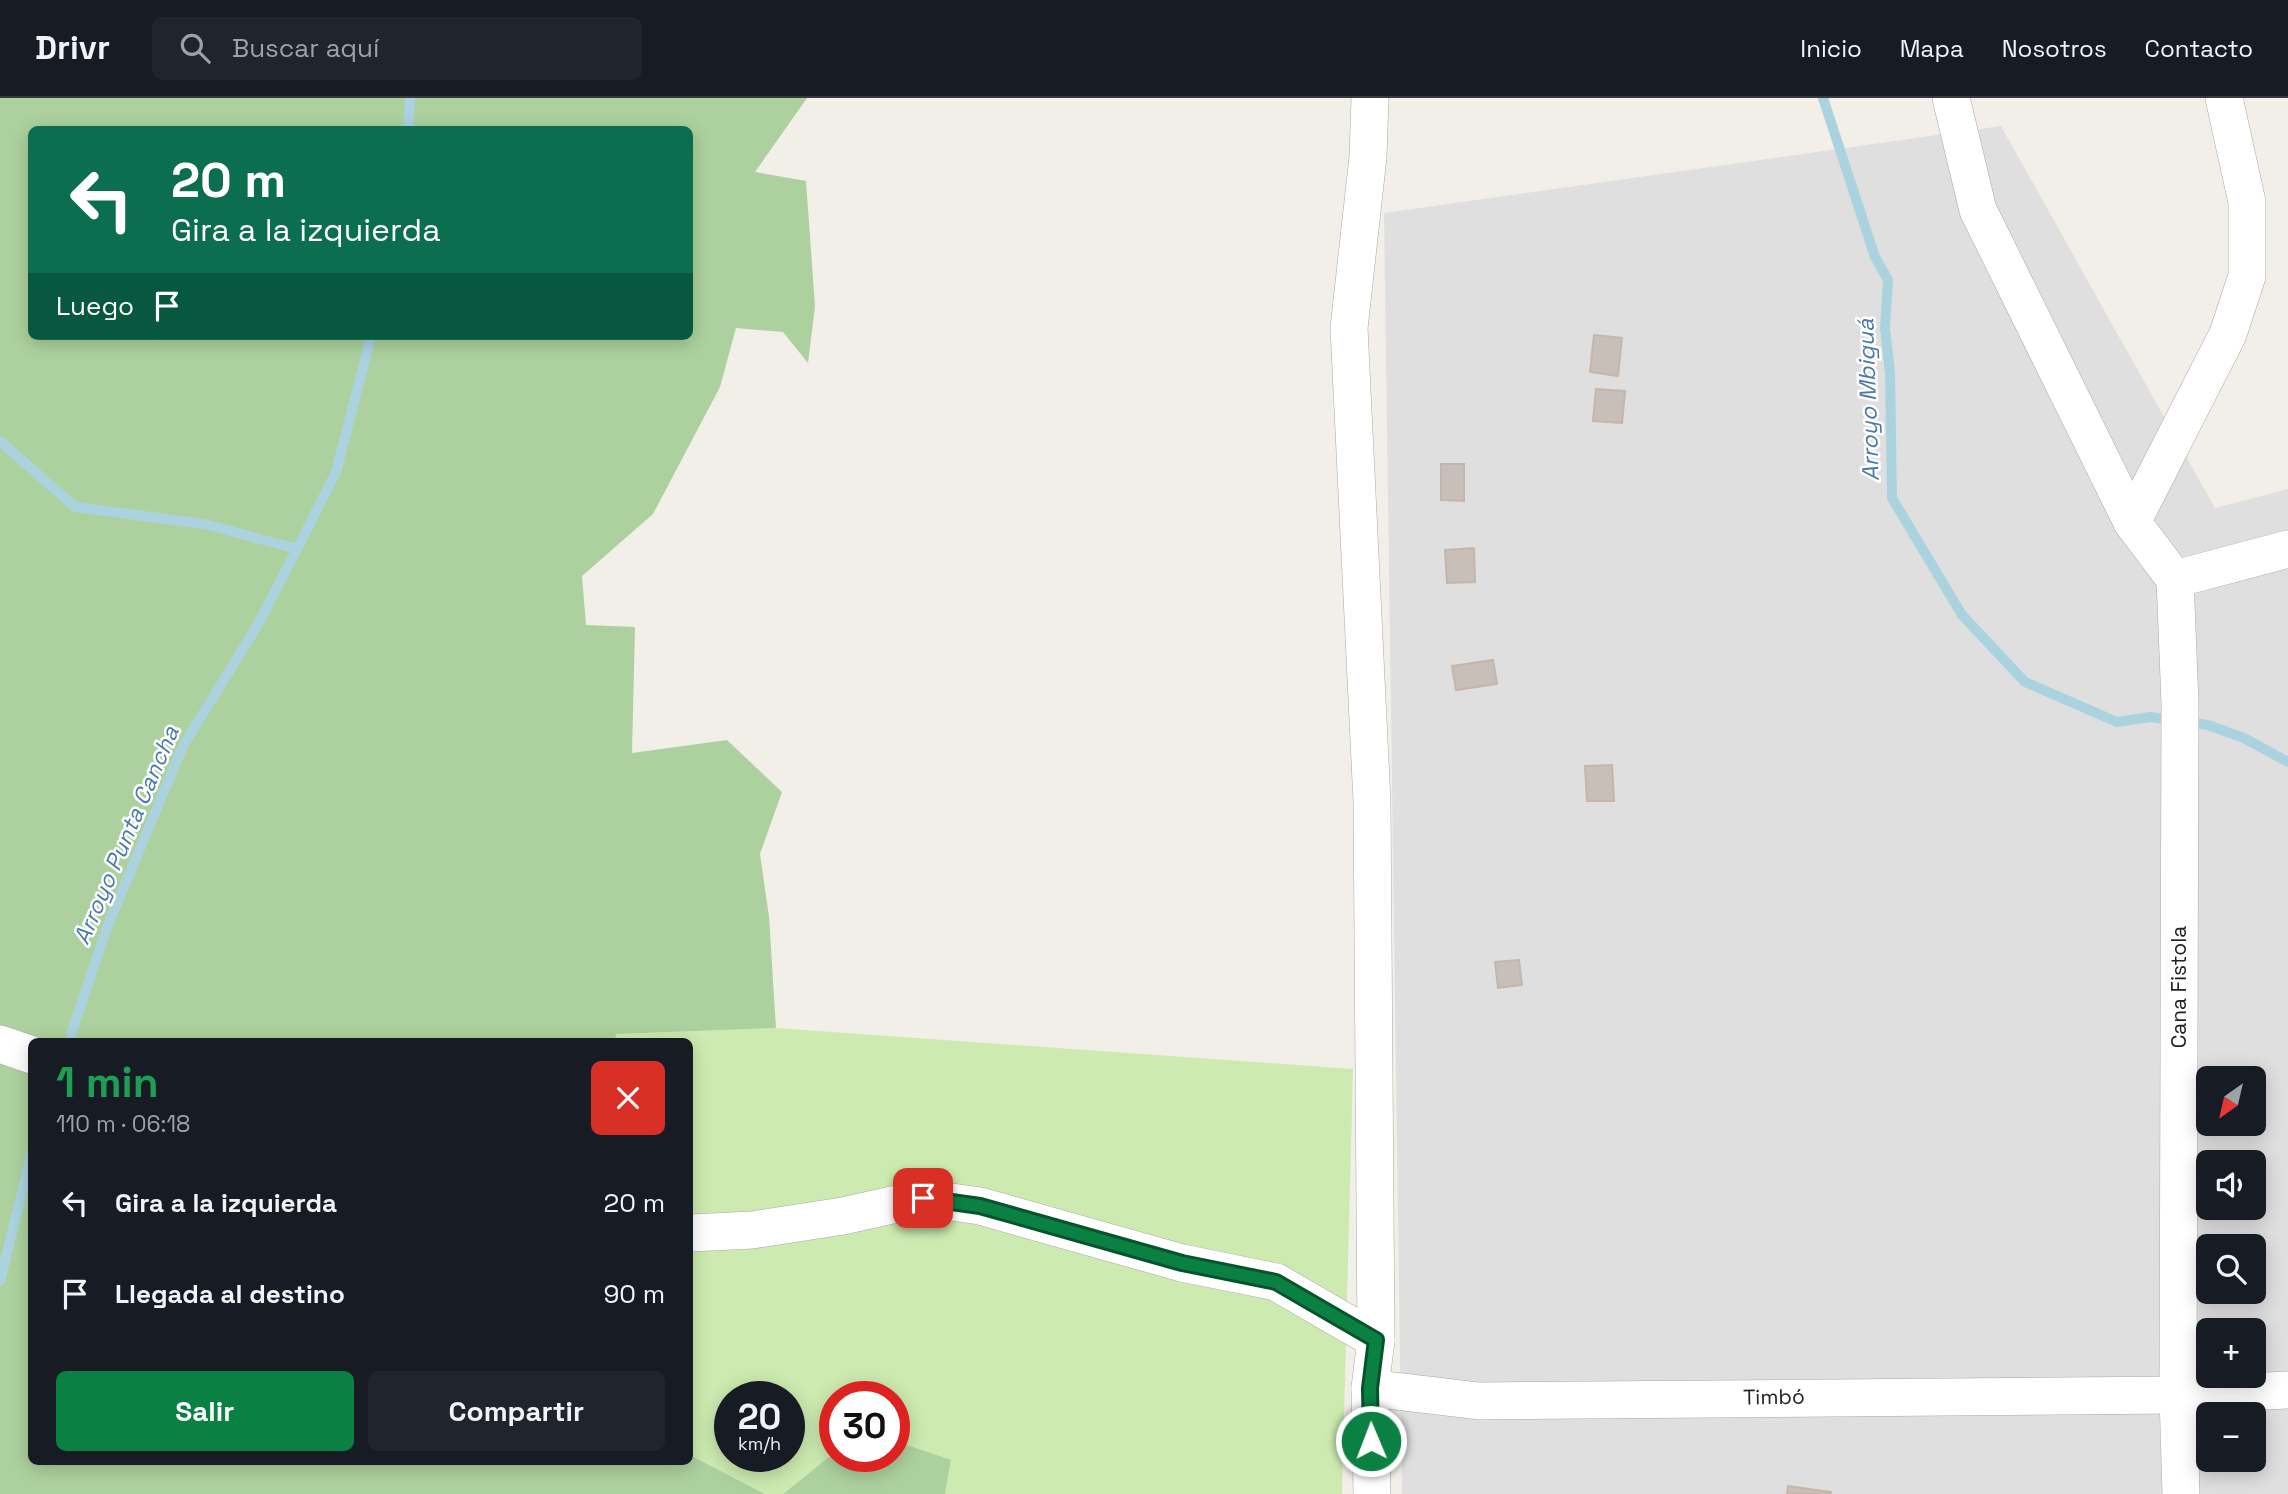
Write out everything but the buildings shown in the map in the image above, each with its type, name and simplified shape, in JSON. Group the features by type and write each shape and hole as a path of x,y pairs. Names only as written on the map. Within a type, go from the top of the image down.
{"street":[{"path":"1370,98 1368,157 1349,328 1372,802 1376,1340 1370,1388 1372,1494"},
{"path":"1951,98 1978,210 2132,522 2175,579 2288,549"},
{"path":"2132,522 2228,334 2247,276 2247,202 2224,98"},
{"name":"Cana Fistola","path":"2175,579 2180,703 2178,1395 2181,1494"},
{"path":"0,1044 28,1054"},
{"path":"693,1233 752,1230 843,1216 923,1198 980,1206 1182,1263 1276,1282 1376,1340"},
{"name":"Timbó","path":"1370,1388 1479,1401 2178,1395 2288,1390"}],"shaded area":[{"path":"2001,126 2215,508 2288,489 2288,1494 1402,1494 1384,213"}],"green space":[{"path":"0,98 807,98 755,172 806,181 815,306 808,363 783,332 736,328 720,387 653,514 582,576 586,625 635,627 632,753 727,740 782,792 760,854 769,917 776,1028 616,1034 615,1038 28,1038 28,1465 693,1465 693,1457 714,1467 714,1472 723,1472 765,1494 0,1494"},
{"path":"776,1028 1353,1069 1342,1494 945,1494 951,1461 910,1447 910,1381 819,1381 819,1465 783,1494 765,1494 723,1472 805,1472 805,1381 714,1381 714,1467 693,1457 693,1038 615,1038 615,1034"},
{"path":"910,1446 951,1460 945,1494 783,1494 819,1465 819,1472 910,1472"}],"waterway":[{"path":"408,126 410,98"},
{"name":"Arroyo Mbiguá","path":"1823,98 1875,257 1888,280 1885,328 1890,373 1892,498 1962,615 2025,682 2117,722 2150,717 2208,725 2244,738 2288,762"},
{"path":"0,441 75,507 205,524 297,549 336,472 370,340"},
{"name":"Arroyo Punta Cancha","path":"71,1034 107,927 183,746 257,626 297,549"},
{"name":"Arroyo Punta Cancha","path":"0,1281 28,1168"}],"route":[{"path":"923,1198 980,1206 1182,1263 1276,1282 1376,1340 1370,1388 1371,1441"}]}
